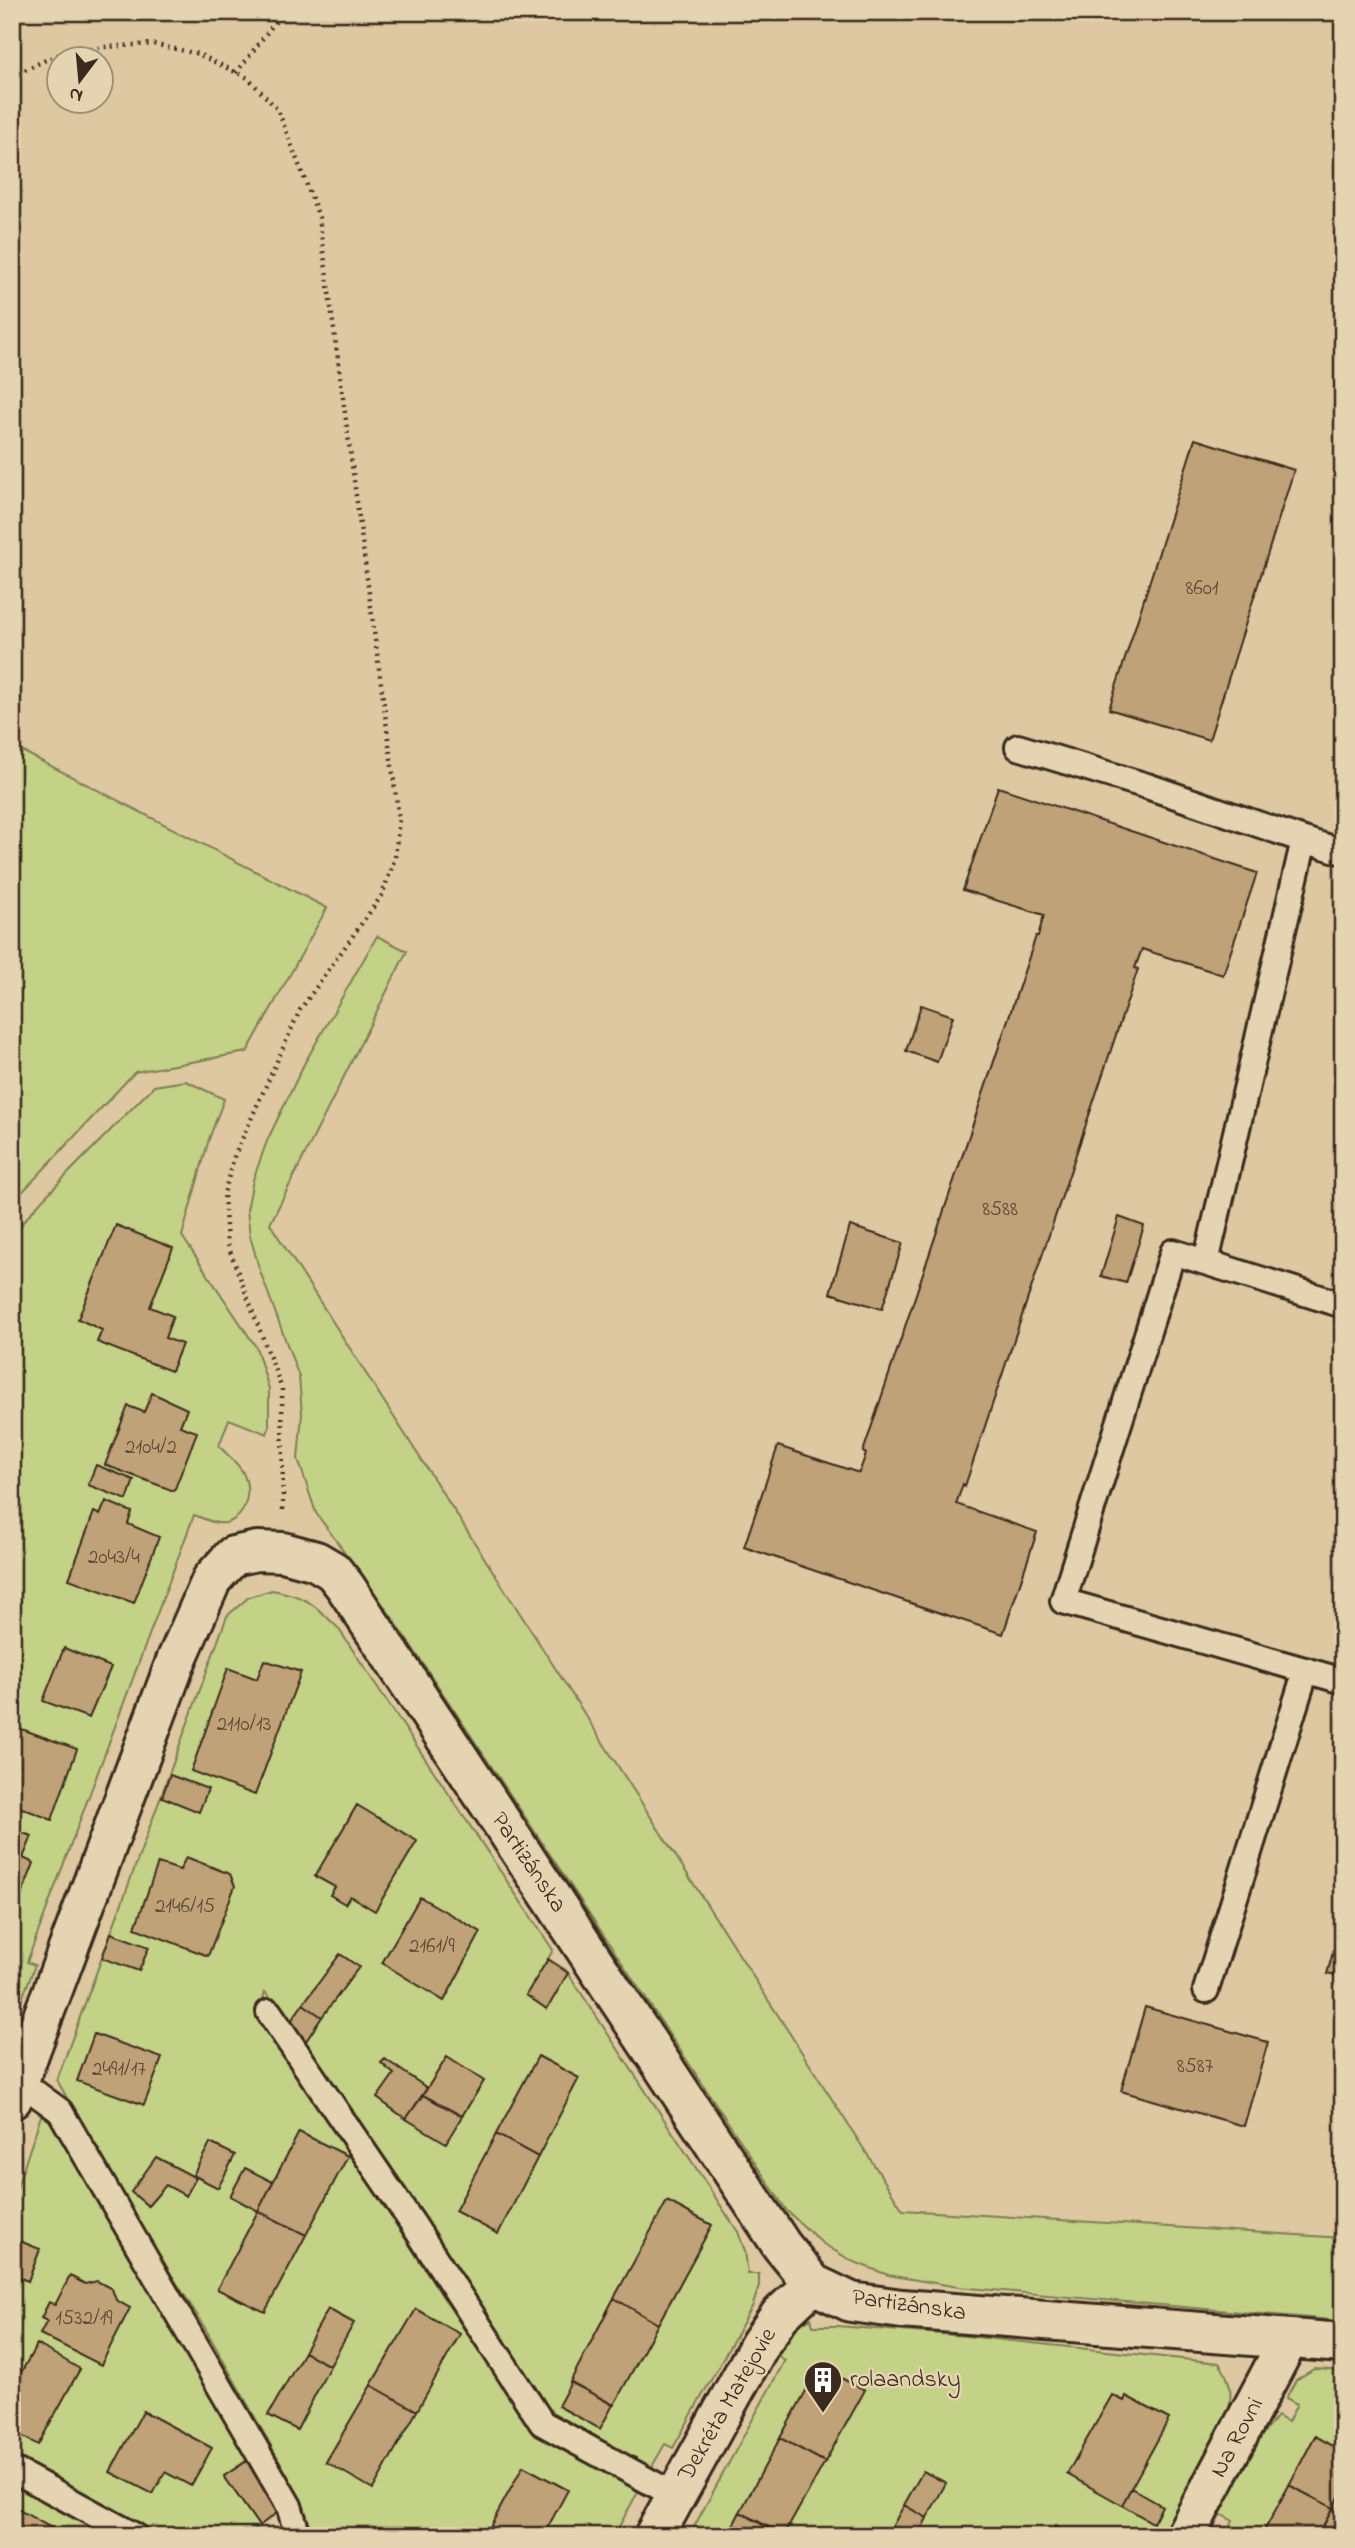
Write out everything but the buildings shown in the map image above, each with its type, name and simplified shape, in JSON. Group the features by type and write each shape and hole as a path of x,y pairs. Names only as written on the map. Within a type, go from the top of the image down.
{"street":[{"name":"Partizánska","path":"16,2090 176,1661 212,1579 233,1556 257,1551 283,1552 316,1561 332,1571 345,1586 782,2246 813,2284 851,2302 902,2309 1343,2343"},
{"name":"Dekréta Matejovie","path":"654,2536 760,2344 780,2315 813,2284"},
{"name":"Na Rovni","path":"1185,2536 1289,2339"}],"lane":[{"path":"1018,747 1147,786 1343,852"},
{"path":"1206,1262 1304,840"},
{"path":"1343,1305 1173,1252 1063,1601 1343,1681"},
{"path":"1206,1990 1306,1670"},
{"path":"269,2012 542,2423 676,2496"},
{"path":"16,2090 60,2111 289,2506 298,2536"},
{"path":"12,2469 135,2536"}],"path":[{"path":"236,73 283,12"},
{"path":"12,76 54,56 103,47 153,44 198,54 248,78 278,110 320,217 399,819 395,858 382,895 300,1010 234,1157 224,1194 227,1243 282,1389 283,1552"}],"green space":[{"path":"12,746 327,908 247,1052 135,1072 12,1203"},
{"path":"377,936 407,951 270,1224 903,2210 1343,2238 1343,2321 958,2287 888,2275 852,2261 822,2243 787,2211 394,1620 316,1513 298,1459 302,1414 299,1377 260,1271 250,1236 247,1210 253,1180 267,1141 304,1064"},
{"path":"186,1081 224,1099 209,1139 182,1236 256,1347 269,1389 269,1427 267,1434 229,1419 219,1446 242,1471 247,1486 246,1502 239,1515 226,1523 213,1522 194,1515 27,1962 35,1965 12,2025 12,1242 23,1222 42,1200 154,1086"},
{"path":"272,1590 308,1602 338,1628 553,1950 548,1959 566,1970 738,2232 745,2251 748,2274 759,2274 759,2286 753,2305 673,2448 665,2444 650,2470 551,2415 382,2153 265,1992 258,2015 349,2145 386,2209 469,2337 536,2431 640,2488 614,2536 313,2536 303,2503 201,2321 124,2201 57,2080 227,1616 249,1597"},
{"path":"42,2113 63,2130 278,2512 246,2461 224,2476 259,2526 246,2536 160,2536 12,2455 12,2275 28,2281 40,2250 12,2238 12,2202"},
{"path":"811,2318 813,2326 966,2336 1219,2363 1230,2387 1226,2421 1170,2536 689,2536 785,2360 773,2353 792,2329"},
{"path":"1314,2369 1343,2371 1343,2536 1226,2536 1233,2521 1215,2511 1243,2460 1277,2416 1288,2422 1297,2404 1286,2398 1296,2380"},
{"path":"12,2481 110,2536 12,2536"}],"place":[{"name":"rolaandsky","path":"823,2414"}]}
